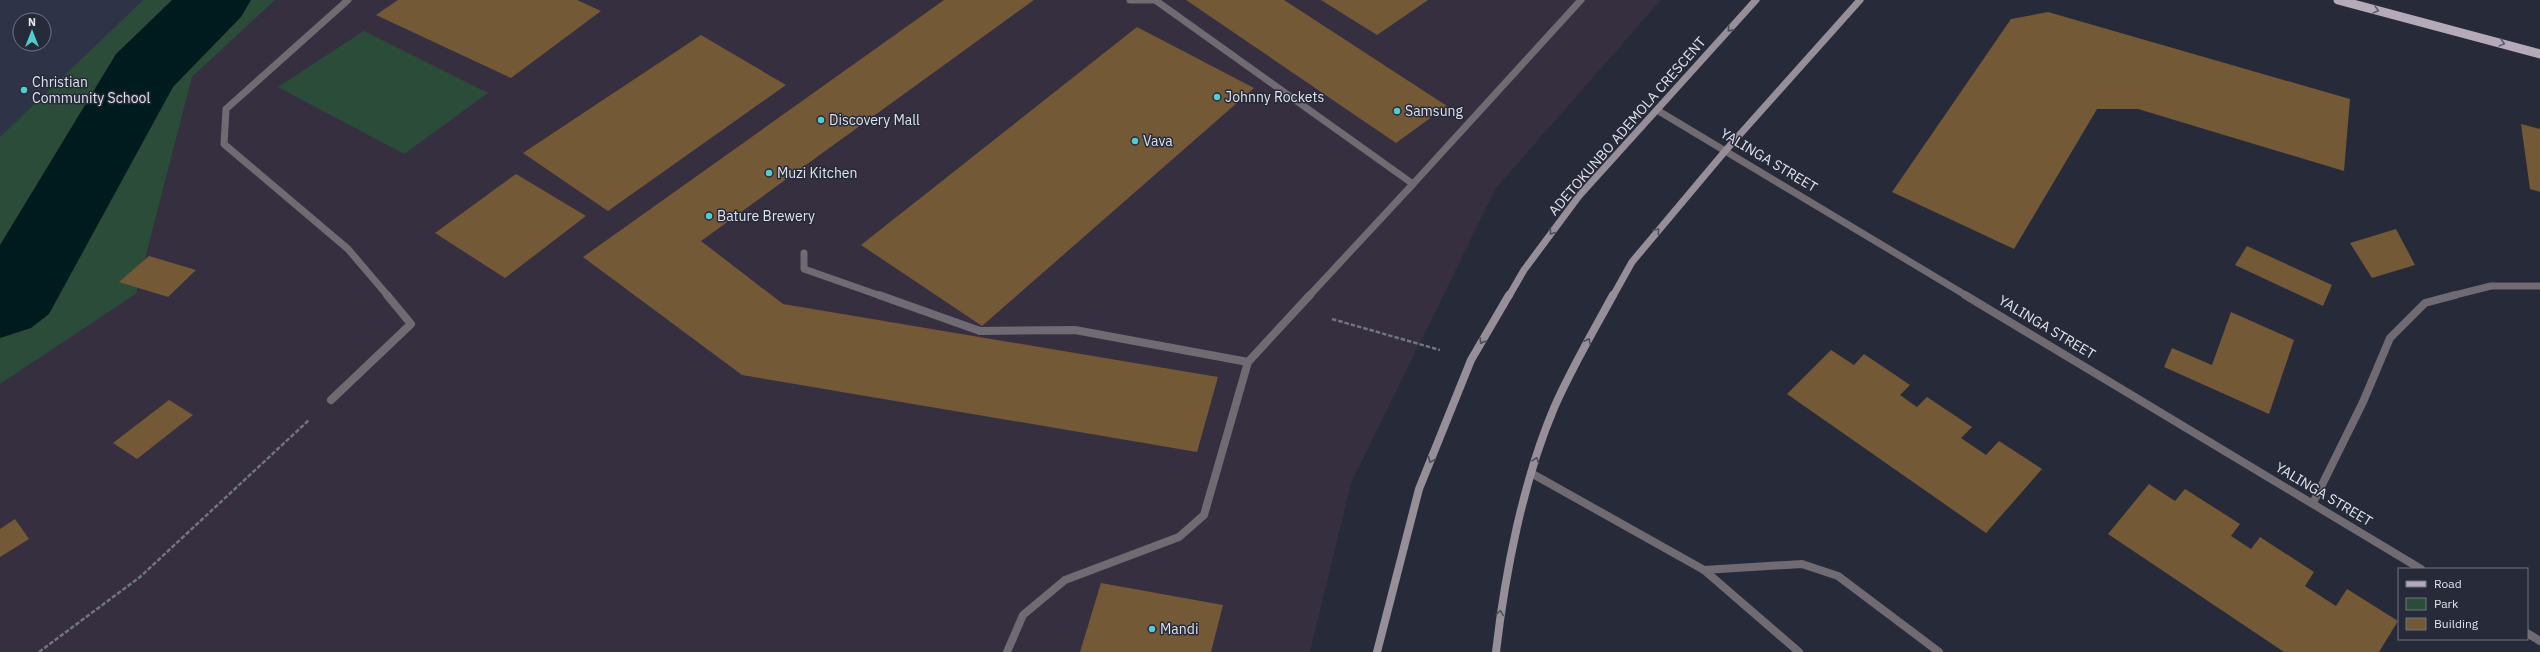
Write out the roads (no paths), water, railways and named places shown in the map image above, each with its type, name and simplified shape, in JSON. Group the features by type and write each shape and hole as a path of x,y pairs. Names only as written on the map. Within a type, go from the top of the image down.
{"main road":[{"name":"ADETOKUNBO ADEMOLA CRESCENT","path":"1377,652 1419,489 1471,360 1528,264 1579,196 1756,0"},
{"path":"1496,652 1502,597 1532,473 1554,408 1592,331 1632,262 1726,150 1860,0"},
{"path":"2338,0 2540,54"}],"street":[{"path":"331,400 411,324 348,249 224,144 224,137 226,109 348,0"},
{"path":"1130,0 1154,0 1413,184"},
{"path":"1007,652 1023,615 1065,580 1178,537 1204,515 1248,362 1581,0"},
{"name":"YALINGA STREET","path":"1657,110 1726,150 2419,568"},
{"path":"804,253 804,269 980,331 1075,330 1248,362"},
{"path":"2313,503 2363,402 2390,338 2425,303 2491,286 2540,286"},
{"path":"1532,473 1704,570 1799,652"},
{"path":"1704,570 1802,564 1838,576 1938,652"},
{"path":"2528,635 2540,641"}],"waterway":[{"path":"0,304 18,290 143,72 215,0"}],"place":[{"name":"Christian Community School","path":"24,90"},
{"name":"Johnny Rockets","path":"1217,97"},
{"name":"Samsung","path":"1397,111"},
{"name":"Discovery Mall","path":"821,120"},
{"name":"Vava","path":"1135,141"},
{"name":"Muzi Kitchen","path":"769,173"},
{"name":"Bature Brewery","path":"709,216"},
{"name":"Mandi","path":"1152,629"}]}
